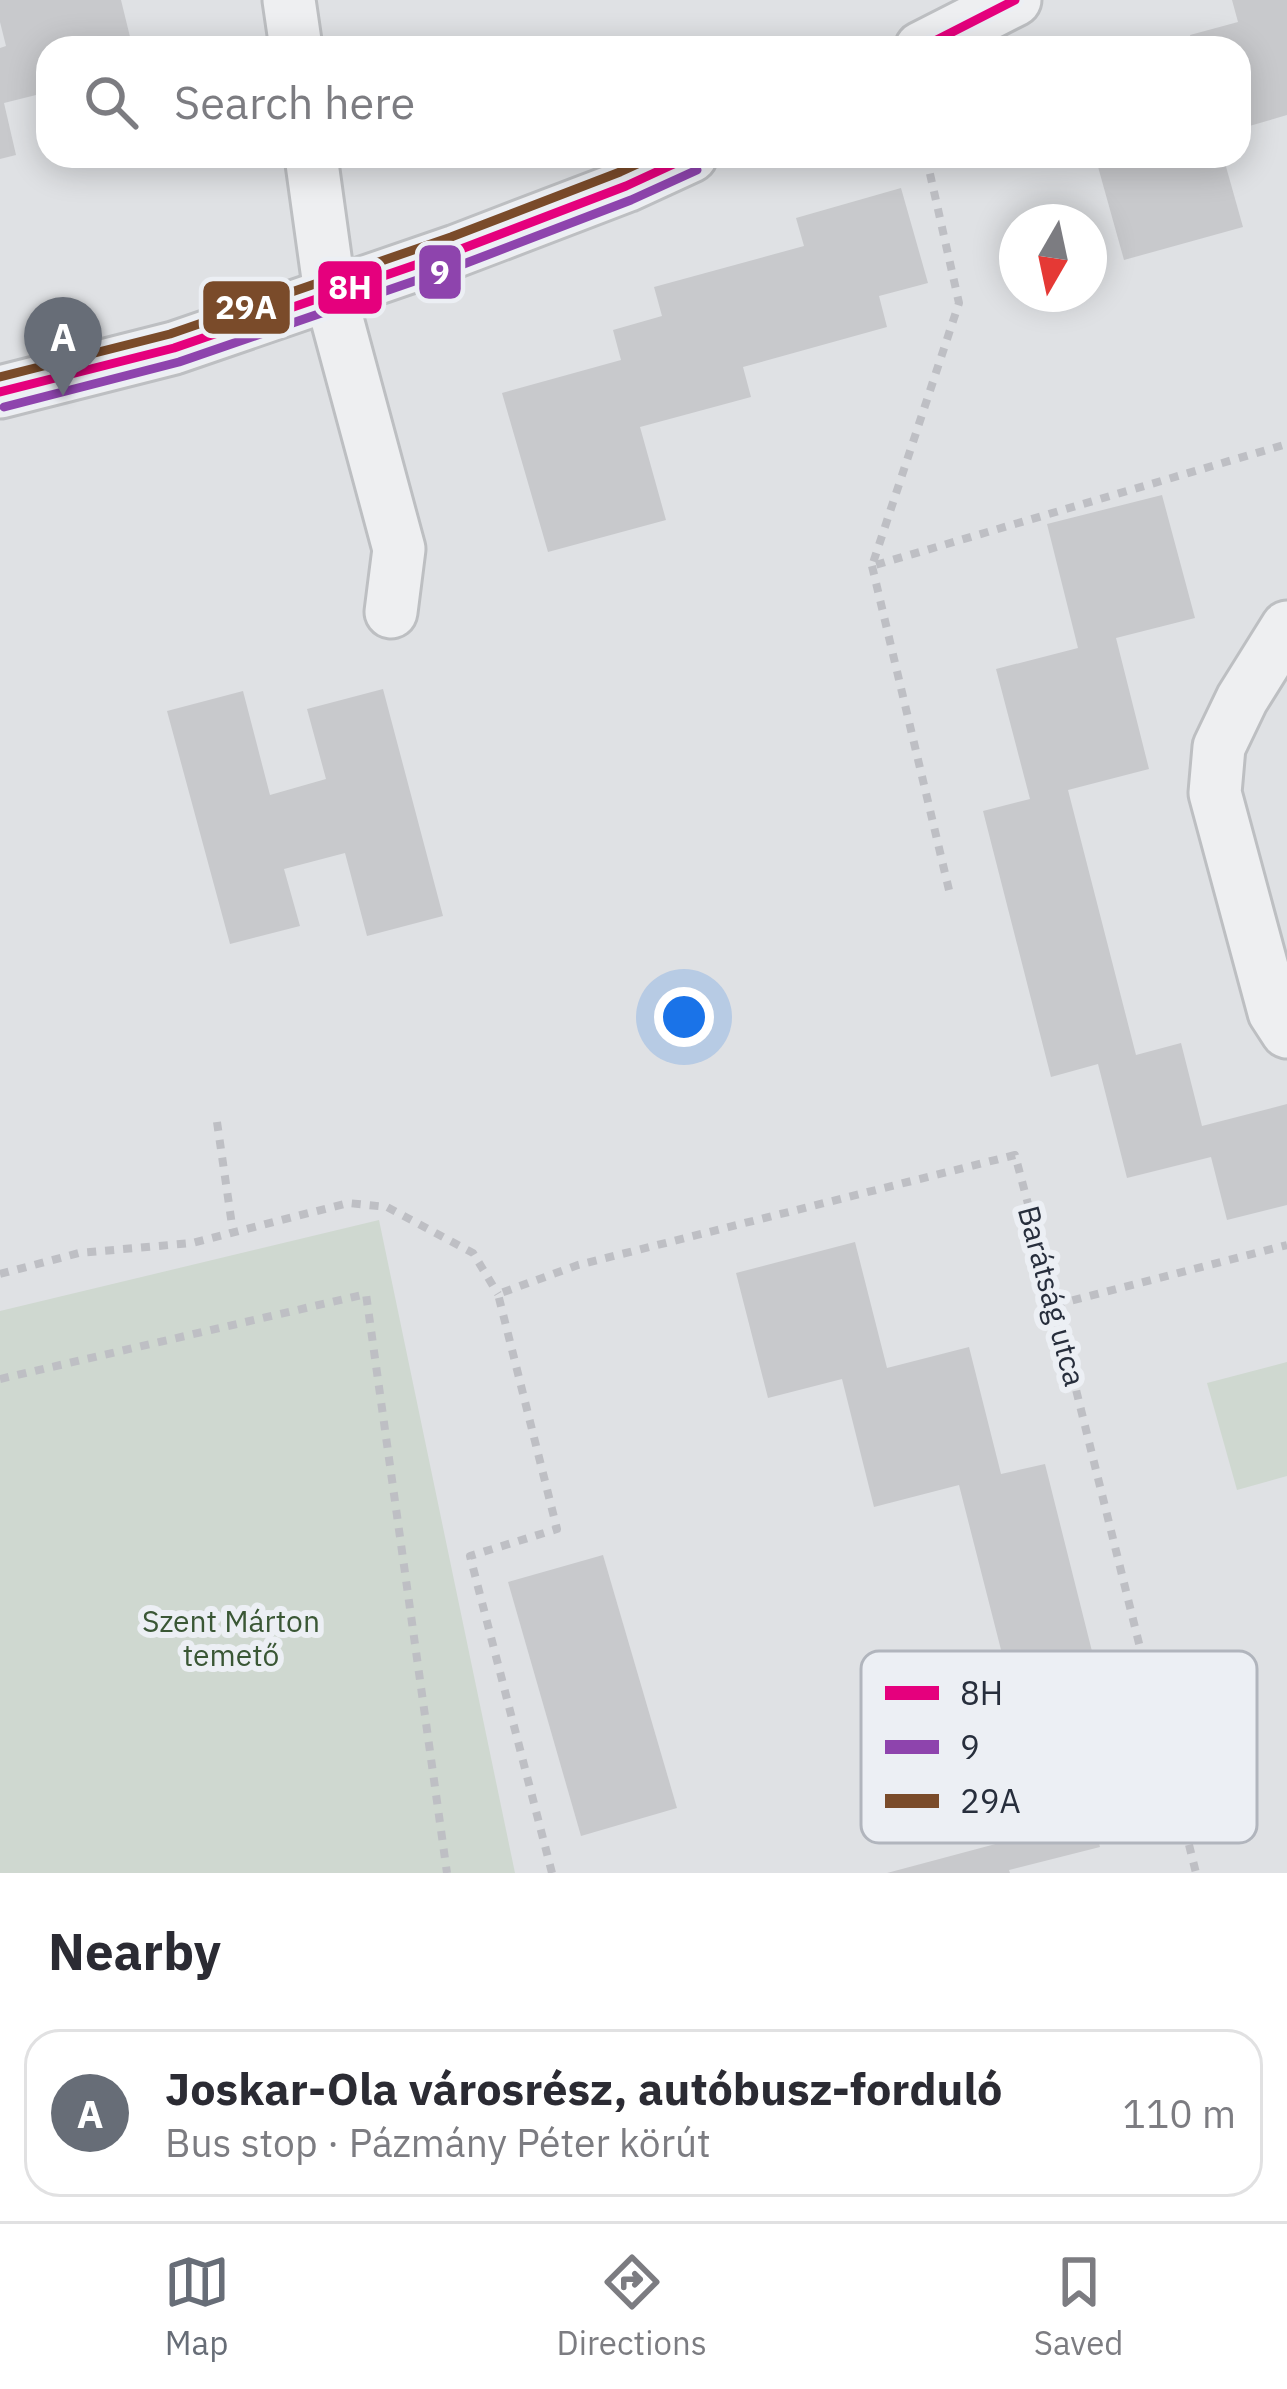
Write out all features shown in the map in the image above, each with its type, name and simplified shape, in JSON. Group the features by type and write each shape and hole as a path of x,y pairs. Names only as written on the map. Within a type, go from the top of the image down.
{"street":[{"path":"290,0 294,36"},
{"path":"944,36 1015,0"},
{"path":"313,168 330,292 400,549 391,612"},
{"path":"0,392 173,348 456,251 663,168"},
{"path":"1287,627 1242,699 1219,748 1215,793 1274,1012 1287,1032"}],"path":[{"path":"929,168 959,303 872,566 949,890"},
{"path":"872,566 1287,444"},
{"path":"218,1122 233,1232"},
{"name":"Barátság utca","path":"498,1294 578,1264 1015,1155 1141,1651"},
{"path":"0,1274 79,1252 192,1243 348,1203 387,1207 473,1253 498,1294 557,1529 470,1556 551,1873"},
{"path":"1055,1305 1287,1245"},
{"path":"0,1379 366,1294 447,1873"},
{"name":"Barátság utca","path":"1189,1843 1196,1873"}],"green space":[{"name":"Szent Márton temető","path":"379,1220 515,1873 0,1873 0,1311"},
{"path":"1287,1362 1287,1476 1237,1490 1207,1383"}],"building":[{"path":"0,0 121,0 130,36 36,36 36,95 4,103 16,155 0,159 0,48 6,46"},
{"path":"1232,0 1287,0 1287,115 1251,126 1251,36 1190,36 1238,22"},
{"path":"1098,168 1226,168 1243,227 1124,260"},
{"path":"901,188 928,283 879,296 887,327 743,367 751,397 640,427 666,520 548,552 502,393 621,360 613,330 662,316 654,287 804,246 796,218"},
{"path":"1162,495 1195,618 1116,638 1149,769 1068,790 1136,1055 1181,1043 1202,1126 1287,1104 1287,1205 1227,1220 1211,1157 1127,1178 1098,1064 1051,1077 983,811 1030,799 996,669 1078,648 1047,524"},
{"path":"383,689 443,916 367,936 345,853 284,869 300,926 230,944 167,711 243,691 270,795 326,779 307,709"},
{"path":"855,1242 887,1368 969,1347 1001,1474 1045,1464 1092,1651 1001,1651 959,1485 874,1507 842,1379 768,1398 736,1273"},
{"path":"603,1555 677,1808 581,1836 508,1582"},
{"path":"999,1843 1099,1843 1100,1847 1010,1873 887,1873"}],"transit line":[{"name":"8H","path":"944,36 1015,0"},
{"name":"29A","path":"0,377 170,334 451,237 629,168"},
{"name":"8H","path":"0,392 174,348 456,251 665,168"},
{"name":"9","path":"4,407 179,362 461,265 697,170"}],"place":[{"name":"Joskar-Ola városrész, autóbusz-forduló","path":"63,396"}]}
